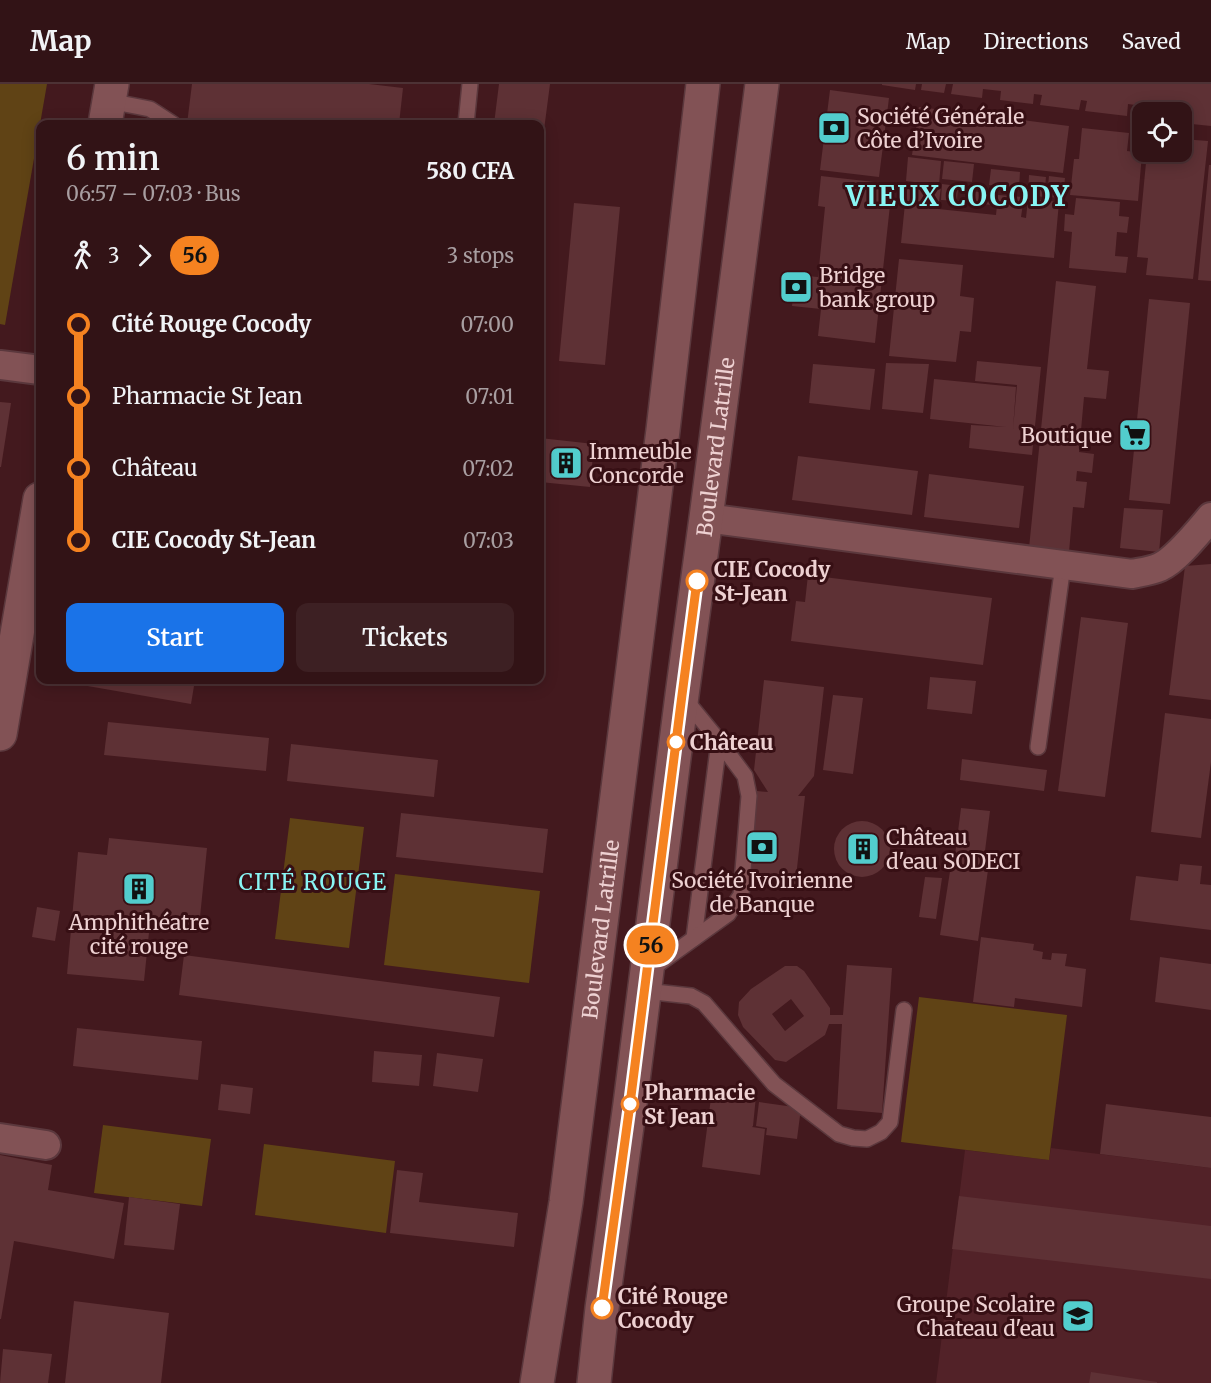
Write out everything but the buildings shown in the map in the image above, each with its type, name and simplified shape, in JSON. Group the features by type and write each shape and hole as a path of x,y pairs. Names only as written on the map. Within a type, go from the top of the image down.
{"main road":[{"name":"Boulevard Latrille","path":"537,1383 566,1202 663,430 703,84"},
{"name":"Boulevard Latrille","path":"594,1383 762,84"},
{"path":"0,734 10,620 35,565"}],"street":[{"path":"0,365 36,370"},
{"path":"706,518 1132,574 1147,572 1162,566 1180,551 1211,517"},
{"path":"0,1138 46,1145"}],"lane":[{"path":"466,120 470,84"},
{"path":"109,103 150,109 167,120"},
{"path":"1038,747 1063,565"},
{"path":"682,695 745,776 749,796 741,895 728,914 694,938 646,981 691,996 704,1003 774,1084 839,1134 867,1139 881,1132 890,1122 904,1010"},
{"path":"694,938 718,741"}],"shaded area":[{"path":"0,84 47,84 41,120 36,120 36,147 5,325 0,324"},
{"path":"290,818 364,827 349,948 275,939"},
{"path":"395,874 540,891 529,983 384,965"},
{"path":"919,997 1067,1015 1049,1160 901,1142"},
{"path":"103,1125 211,1139 202,1206 94,1193"},
{"path":"264,1144 395,1161 386,1233 255,1215"},
{"name":"Groupe Scolaire Chateau d'eau","path":"1051,1148 1211,1168 1211,1383 936,1383 965,1150 1049,1160"}],"bus line":[{"name":"56","path":"602,1308 697,581"}],"place":[{"name":"Société Générale Côte d’Ivoire","path":"834,128"},
{"name":"Bridge bank group","path":"796,287"},
{"name":"Boutique","path":"1135,435"},
{"name":"Immeuble Concorde","path":"566,463"},
{"name":"CIE Cocody St-Jean","path":"697,581"},
{"name":"Château","path":"676,742"},
{"name":"Société Ivoirienne de Banque","path":"762,847"},
{"name":"Château d'eau SODECI","path":"863,849"},
{"name":"Amphithéatre cité rouge","path":"139,889"},
{"name":"Pharmacie St Jean","path":"630,1104"},
{"name":"Cité Rouge Cocody","path":"602,1308"},
{"name":"Groupe Scolaire Chateau d'eau","path":"1078,1316"}],"district":[{"name":"VIEUX COCODY","path":"958,196"},
{"name":"CITÉ ROUGE","path":"313,882"}]}
